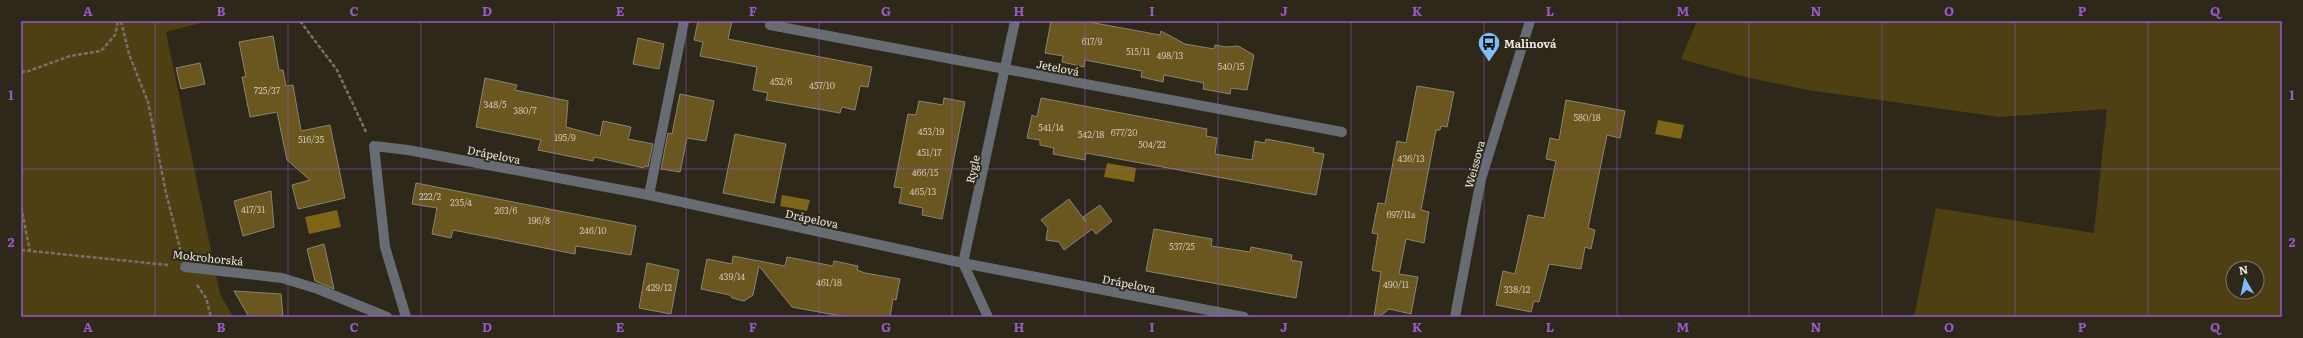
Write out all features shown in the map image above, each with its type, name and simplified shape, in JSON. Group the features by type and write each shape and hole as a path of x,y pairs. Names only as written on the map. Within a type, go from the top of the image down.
{"street":[{"path":"649,195 684,21"},
{"name":"Rygle","path":"963,263 1006,69 1015,21"},
{"name":"Weissova","path":"1455,317 1481,179 1530,21"},
{"name":"Jetelová","path":"770,25 1342,132"},
{"name":"Drápelova","path":"374,146 408,150 649,195 963,263 1244,317"},
{"path":"374,146 385,247 406,317"},
{"path":"963,263 988,317"},
{"name":"Mokrohorská","path":"185,267 282,278 318,289 387,317"}],"path":[{"path":"21,71 26,72 70,56 101,50 114,36 118,21"},
{"path":"121,21 129,54 148,102 166,193 185,267 206,298 211,317"},
{"path":"300,21 337,70 374,146"},
{"path":"21,207 30,251"},
{"name":"Mokrohorská","path":"21,250 185,267"}],"shaded area":[{"path":"21,21 208,21 166,32 220,294 233,317 21,317"},
{"path":"1697,21 2282,21 2282,317 1914,317 1936,208 2094,233 2107,109 2000,117 1808,90 1745,77 1681,59"},
{"path":"1658,120 1684,125 1681,139 1655,134"},
{"path":"1107,163 1136,168 1134,182 1104,177"},
{"path":"782,195 810,200 807,211 780,206"},
{"path":"337,210 341,227 309,234 305,217"}],"building":[{"path":"698,21 732,21 728,39 872,67 868,87 860,86 855,110 842,107 840,113 766,100 768,93 753,90 757,67 700,56 703,42 694,40"},
{"path":"1051,21 1084,21 1160,35 1161,31 1185,44 1214,49 1215,45 1226,47 1238,46 1254,55 1247,90 1231,88 1230,94 1203,89 1204,83 1164,75 1163,82 1141,77 1142,71 1085,60 1084,67 1062,62 1063,56 1045,53"},
{"path":"273,36 279,70 283,70 286,86 293,85 301,131 330,125 345,198 298,209 292,185 310,180 287,160 277,112 250,117 242,77 246,77 239,42"},
{"path":"638,38 664,44 659,69 633,64"},
{"path":"200,63 205,84 181,89 176,68"},
{"path":"485,78 517,85 515,90 568,101 566,127 600,136 603,121 631,127 628,139 653,144 648,167 645,166 644,168 594,157 593,161 538,150 541,140 476,127"},
{"path":"1417,86 1454,92 1447,127 1441,126 1440,130 1436,130 1421,210 1429,212 1424,243 1406,239 1399,274 1418,277 1411,314 1389,309 1379,317 1374,317 1381,272 1372,270 1378,234 1372,233 1378,203 1385,204 1397,141 1406,143"},
{"path":"680,94 714,101 706,141 687,138 680,172 661,169 668,133 672,134"},
{"path":"944,98 965,102 942,219 922,215 923,208 899,203 902,188 894,187 908,114 916,115 919,101 943,105"},
{"path":"1041,98 1207,129 1206,136 1217,138 1215,154 1252,160 1255,141 1265,143 1266,139 1314,148 1313,152 1324,154 1316,195 1086,153 1085,160 1053,154 1054,148 1040,145 1040,140 1027,138 1032,115 1037,117"},
{"path":"1566,100 1625,111 1620,138 1607,135 1588,228 1595,230 1591,249 1585,247 1581,269 1549,264 1539,302 1534,301 1531,312 1496,305 1503,271 1515,274 1528,215 1544,218 1556,161 1546,159 1550,138 1559,140"},
{"path":"735,134 786,144 774,203 723,193"},
{"path":"416,183 636,226 631,255 576,246 575,254 453,230 451,238 432,234 437,208 412,204"},
{"path":"271,191 274,227 243,236 234,201"},
{"path":"1069,199 1086,222 1083,217 1100,205 1112,221 1096,234 1092,229 1064,250 1059,242 1046,240 1048,228 1041,220"},
{"path":"1154,229 1212,239 1211,246 1250,252 1251,247 1292,255 1291,260 1302,262 1296,298 1146,271"},
{"path":"324,244 334,289 315,281 307,249"},
{"path":"733,256 785,266 787,257 833,266 834,261 858,266 857,270 865,273 900,279 896,300 893,299 890,317 846,317 792,307 759,266 753,295 744,301 732,298 730,295 701,289 707,259 732,264"},
{"path":"647,263 679,270 671,314 639,308"},
{"path":"234,291 281,294 283,317 249,317"}],"place":[{"name":"Malinová","path":"1489,62"}]}
